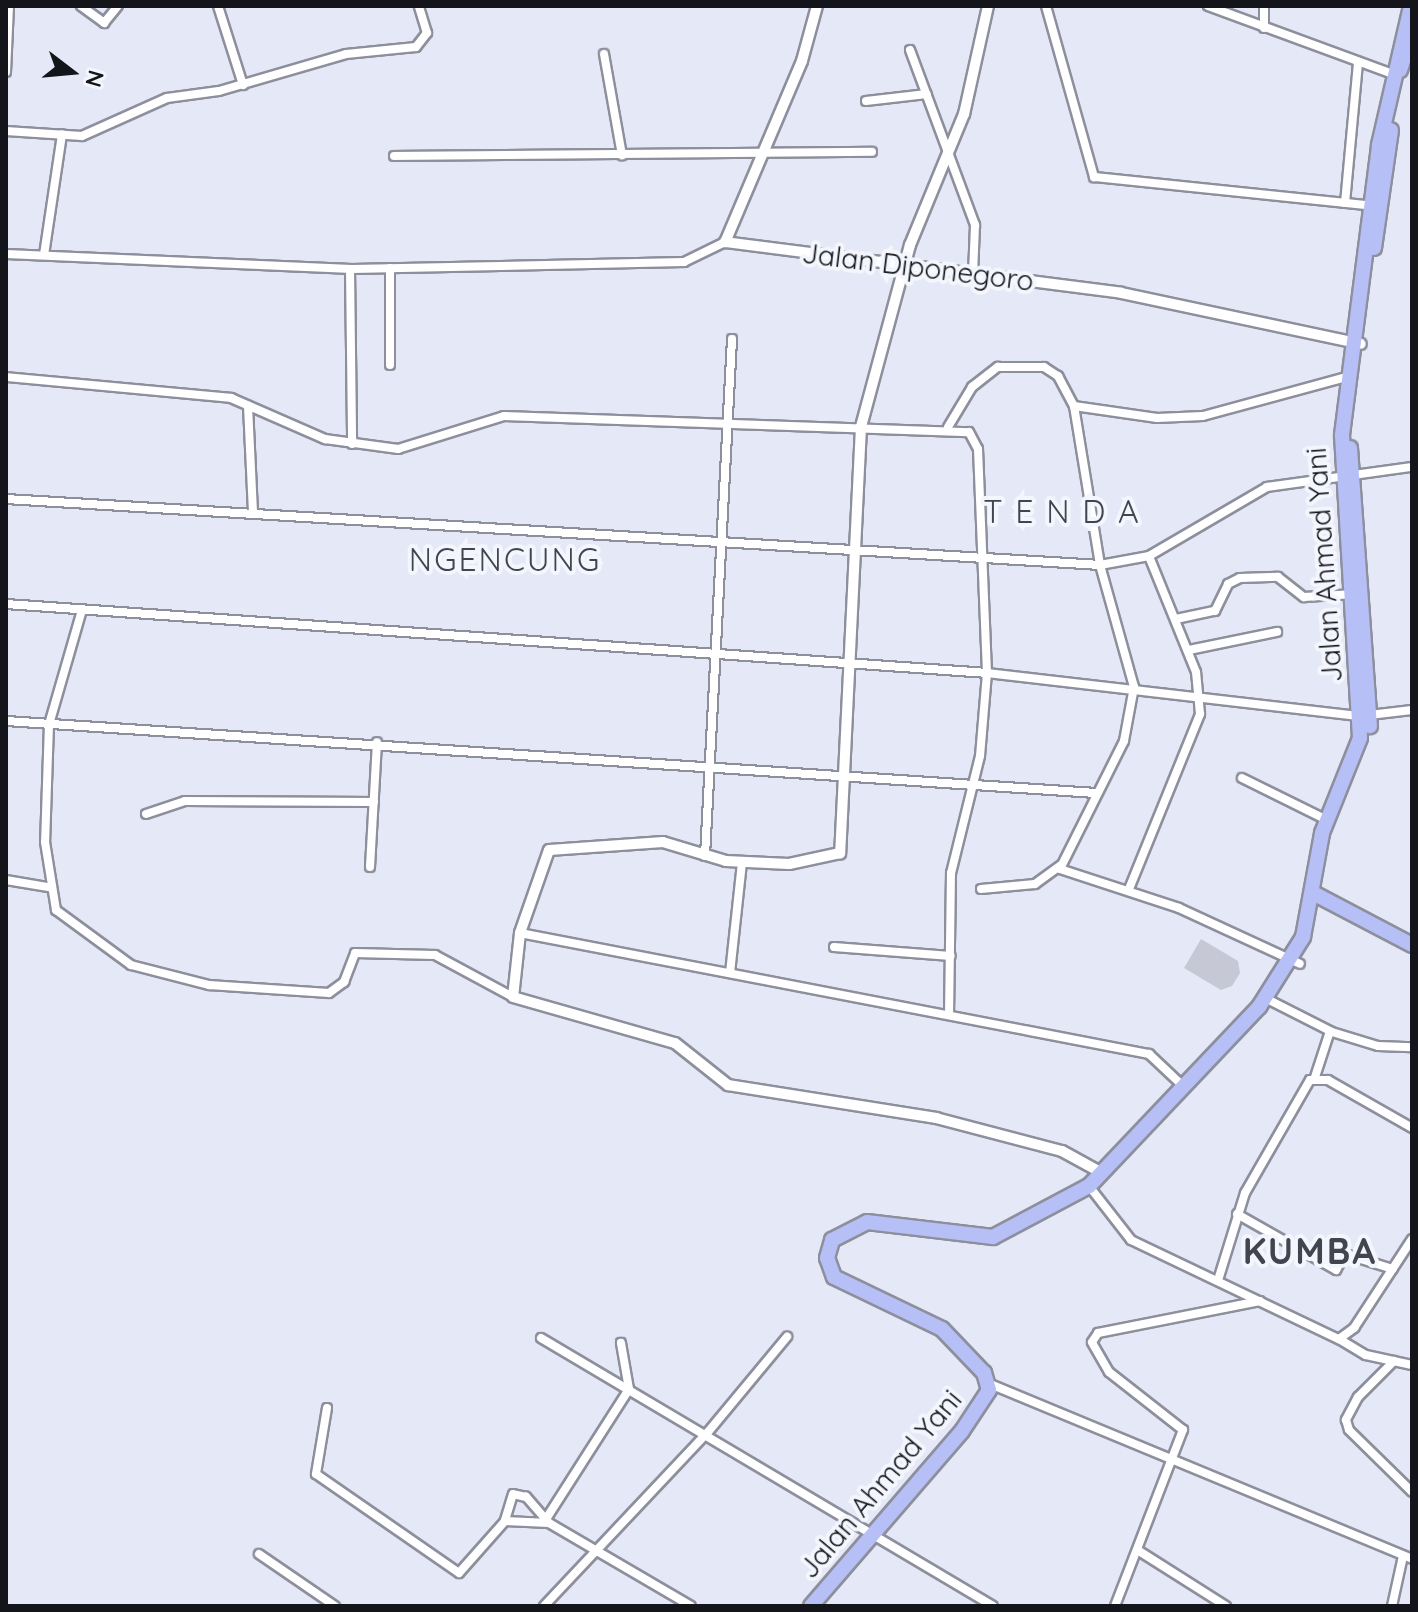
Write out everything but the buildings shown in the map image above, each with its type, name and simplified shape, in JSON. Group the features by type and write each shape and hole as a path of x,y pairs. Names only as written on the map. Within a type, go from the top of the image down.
{"highway":[{"name":"Jalan Ahmad Yani","path":"1346,475 1357,343 1374,206 1411,6"},
{"name":"Jalan Ahmad Yani","path":"1400,73 1412,34"},
{"name":"Jalan Ahmad Yani","path":"811,1606 980,1407 990,1384 942,1329 834,1277 827,1258 832,1240 867,1222 993,1237 1089,1186 1265,1004 1297,961 1318,895 1330,817 1367,754 1346,475 1347,377 1357,343"},
{"path":"1318,895 1412,945"}],"street":[{"path":"6,72 9,6"},
{"path":"81,6 104,23 118,6"},
{"path":"218,6 243,85"},
{"path":"6,131 88,134 167,98 243,85 346,54 416,47 427,33 419,6"},
{"path":"6,254 350,269 684,262 725,242 802,61 817,6"},
{"path":"513,997 520,933 549,850 653,842 742,862 800,864 839,855 861,427 905,265 950,155 988,6"},
{"path":"1046,6 1094,177 1374,206"},
{"path":"1208,6 1358,62 1400,73"},
{"path":"1264,6 1264,28"},
{"path":"910,50 975,225 973,274"},
{"path":"604,54 622,155"},
{"path":"1345,203 1358,62"},
{"path":"866,101 927,94"},
{"path":"44,255 62,134"},
{"path":"394,156 872,152"},
{"name":"Jalan Diponegoro","path":"725,242 1166,300 1357,343"},
{"path":"390,268 390,365"},
{"path":"350,269 352,444"},
{"path":"705,856 732,339"},
{"path":"948,427 981,379 1014,364 1044,367 1058,376 1074,406 1100,565 1134,687 1124,741 1060,866 1035,884 981,889"},
{"path":"6,377 201,394 248,406 305,433 352,444 413,447 504,416 948,427 977,440 987,673 980,756 951,873 949,1014"},
{"path":"1074,406 1157,418 1203,416 1347,377"},
{"path":"248,406 253,514"},
{"path":"6,499 1100,565 1149,556 1267,487 1412,467"},
{"path":"1129,889 1193,739 1200,695 1189,650 1149,556"},
{"path":"1176,619 1215,611 1228,584 1240,578 1278,577 1304,597 1354,594"},
{"path":"6,604 987,673 1366,715 1412,710"},
{"path":"82,610 49,724 43,807 48,887 56,910 131,965 195,982 329,993 344,982 355,953 442,955 513,997 675,1043 728,1085 936,1118 1062,1151 1102,1173"},
{"path":"1189,650 1277,632"},
{"path":"6,721 709,763 1096,793"},
{"path":"370,867 377,742"},
{"path":"1242,778 1330,817"},
{"path":"146,814 175,802 214,799 374,802"},
{"path":"730,973 742,862"},
{"path":"1060,866 1129,889 1297,961"},
{"path":"6,880 48,887"},
{"path":"520,933 1149,1054 1184,1087"},
{"path":"834,947 951,956"},
{"path":"1265,1004 1330,1031 1378,1046 1412,1047"},
{"path":"1219,1277 1237,1214 1315,1077 1330,1031"},
{"path":"1315,1077 1412,1128"},
{"path":"1089,1186 1131,1240 1219,1277 1260,1301 1339,1339 1412,1365"},
{"path":"1237,1214 1336,1270 1345,1254 1393,1269"},
{"path":"1339,1339 1354,1328 1412,1239"},
{"path":"1115,1606 1175,1458 1179,1424 1109,1372 1092,1342 1098,1333 1260,1301"},
{"path":"544,1606 708,1432 787,1337"},
{"path":"541,1338 708,1432 993,1606"},
{"path":"547,1521 629,1389 621,1343"},
{"path":"1394,1361 1358,1397 1346,1420 1349,1430 1412,1492"},
{"path":"990,1384 1175,1458 1407,1558 1392,1606"},
{"path":"327,1408 316,1474 459,1573 505,1521 515,1492 547,1521 691,1606"},
{"path":"505,1521 547,1521"},
{"path":"1139,1551 1226,1606"},
{"path":"259,1554 335,1606"}],"district":[{"name":"T E N D A","path":"1062,511"},
{"name":"NGENCUNG","path":"505,559"},
{"name":"KUMBA","path":"1310,1251"}]}
